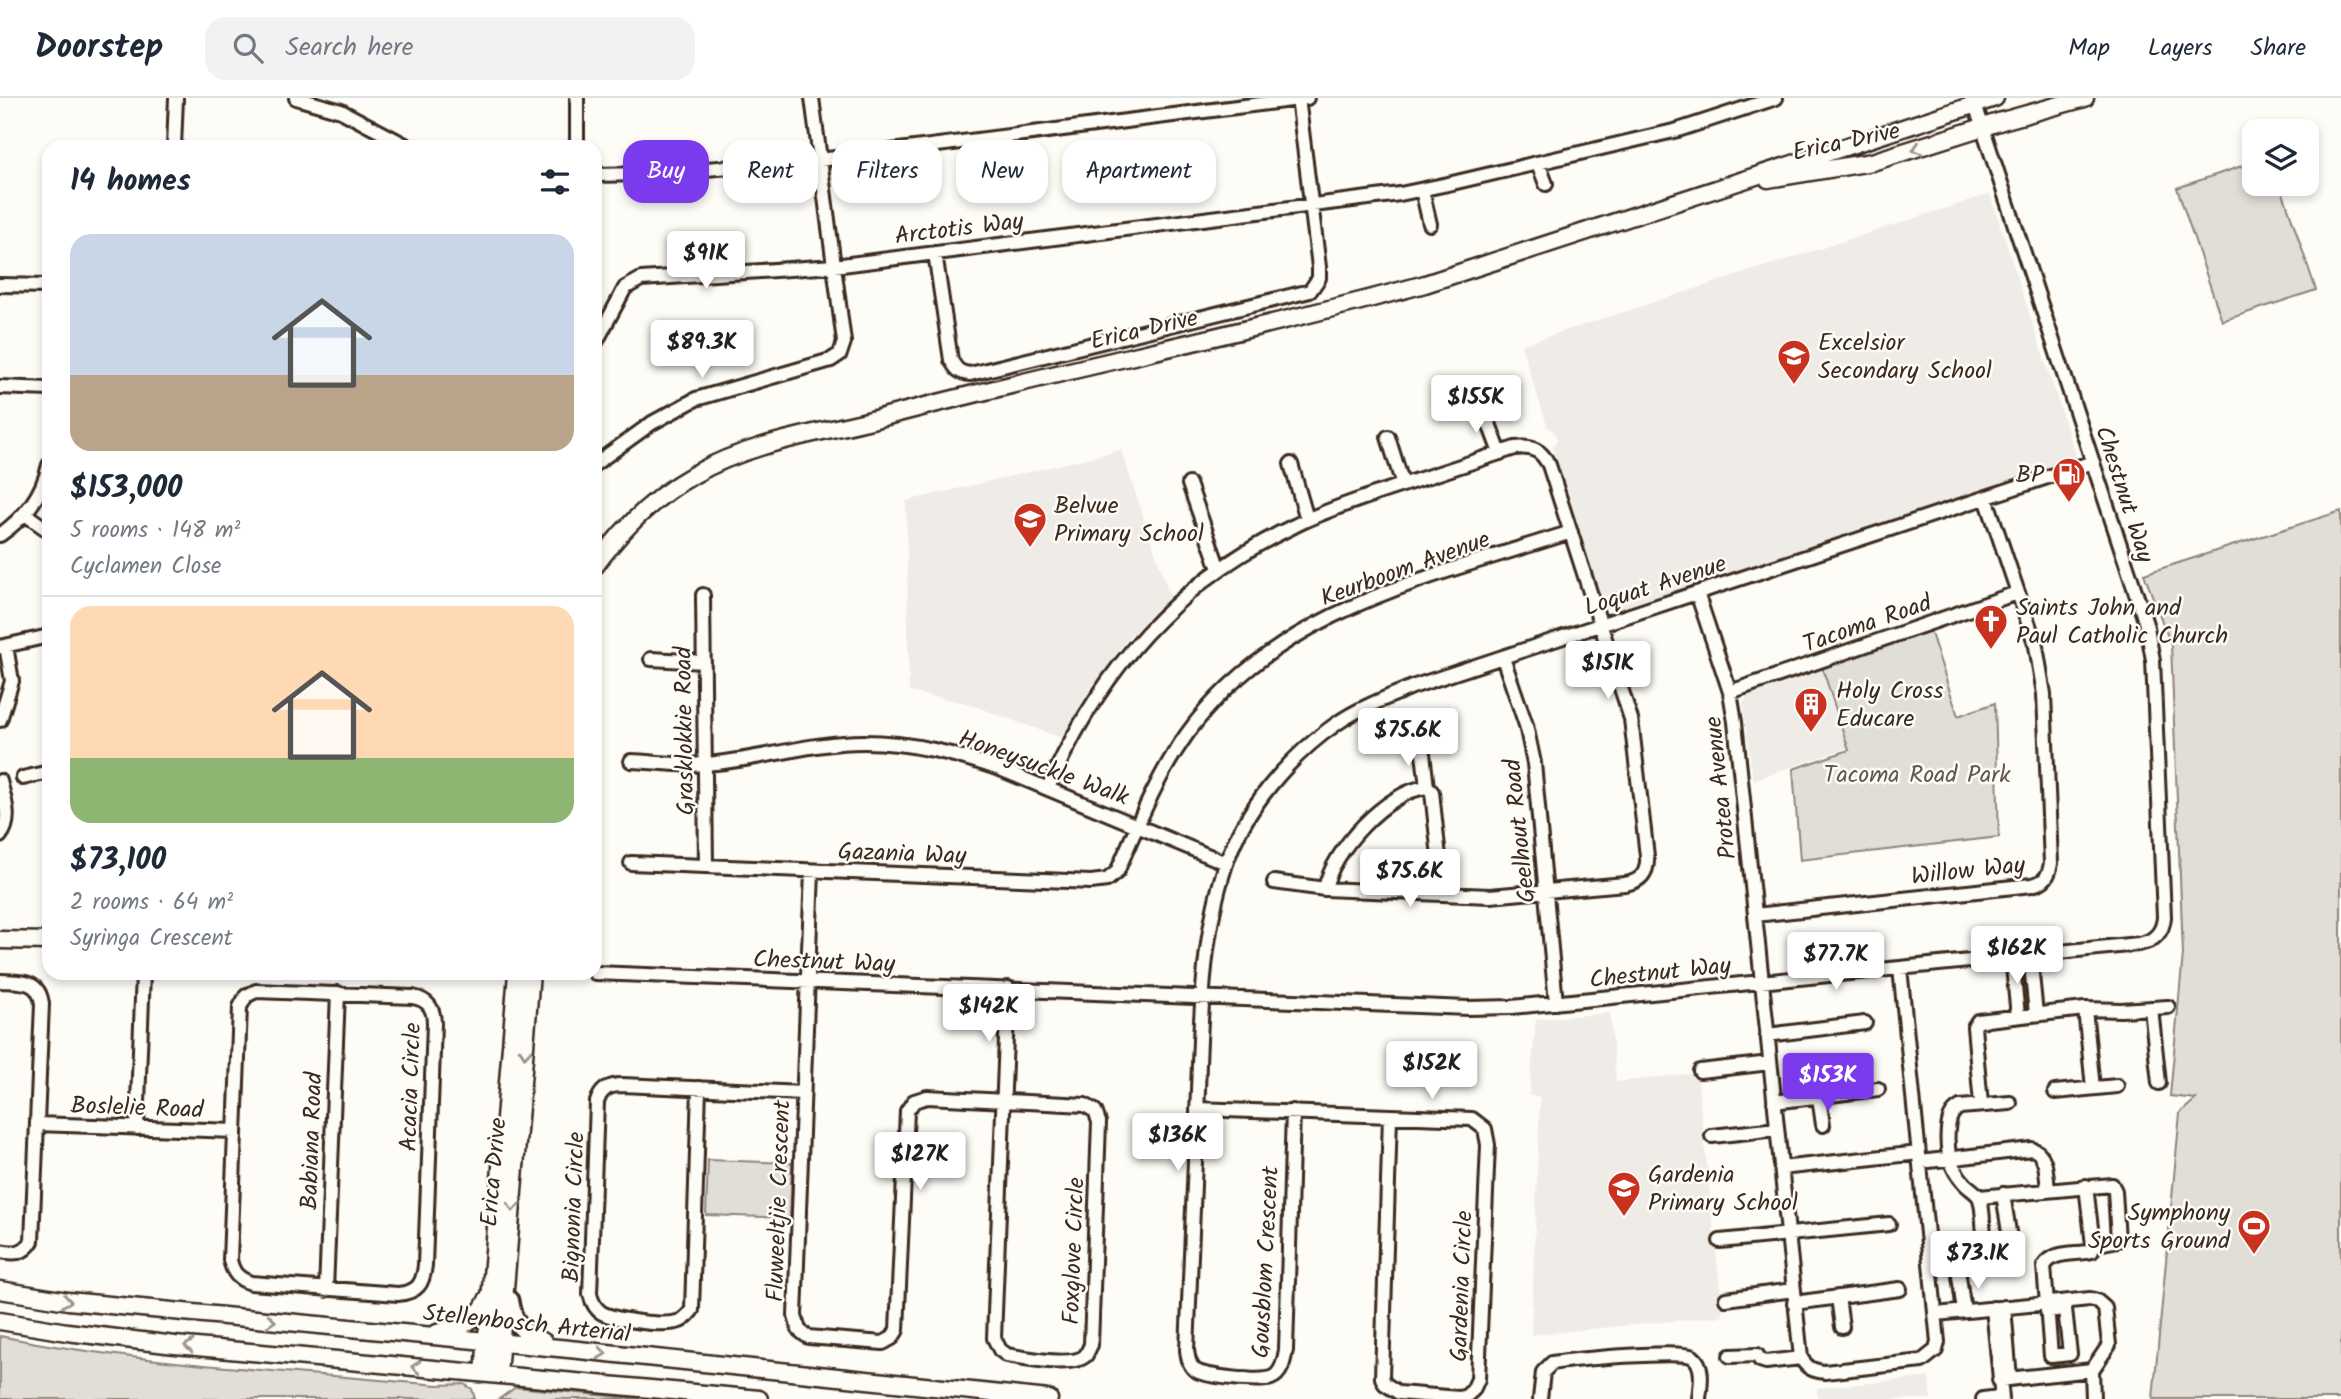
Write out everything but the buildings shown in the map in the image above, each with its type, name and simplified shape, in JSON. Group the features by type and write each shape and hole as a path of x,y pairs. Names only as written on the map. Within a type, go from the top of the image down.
{"main road":[{"name":"Erica Drive","path":"602,558 628,526 670,490 696,473 743,452 965,395 1373,298 1475,269 1974,101 1994,98"},
{"name":"Erica Drive","path":"1734,184 1872,162 2085,98"},
{"path":"0,940 42,942"},
{"name":"Erica Drive","path":"500,1283 517,980"},
{"name":"Erica Drive","path":"491,1373 530,980"},
{"path":"426,1336 457,1327 476,1317 500,1283"},
{"path":"500,1283 521,1328 532,1337 569,1349"},
{"name":"Stellenbosch Arterial","path":"0,1290 68,1301 1049,1399"},
{"path":"0,1321 174,1345 759,1399"}],"street":[{"path":"174,140 176,98"},
{"path":"296,98 341,111 396,140"},
{"path":"577,98 577,140"},
{"path":"602,459 652,423 696,399 831,360 840,354 844,342 812,98 818,98"},
{"path":"602,175 820,160 1301,98 1319,278 1310,292 970,374 957,370 951,360 935,253"},
{"name":"Arctotis Way","path":"602,331 625,288 641,279 834,266 1422,190 1678,130 1750,102 1776,98"},
{"name":"Chestnut Way","path":"602,973 1468,1008 1556,1003 2144,944 2158,935 2164,922 2150,642 2147,627 1974,101"},
{"path":"1538,163 1546,184"},
{"path":"1422,190 1430,224"},
{"path":"0,285 42,286"},
{"path":"0,387 42,389"},
{"path":"1482,405 1500,453"},
{"path":"1388,437 1403,485"},
{"path":"1048,788 1103,685 1135,645 1173,607 1219,569 1307,519 1500,453 1522,447 1536,449 1543,454 1549,465 1631,719 1647,856 1643,876 1632,883 1490,896 1325,889 1274,882"},
{"name":"Loquat Avenue","path":"1202,997 1211,923 1226,863 1252,811 1275,779 1336,724 1362,709 1412,687 2093,463"},
{"path":"1291,464 1307,519"},
{"path":"1189,485 1219,569"},
{"path":"0,535 25,514 42,487"},
{"name":"Willow Way","path":"1755,915 2032,886 2046,879 2051,863 2044,694 2036,646 1986,498"},
{"path":"25,514 42,526"},
{"name":"Keurboom Avenue","path":"1138,825 1167,764 1188,733 1229,686 1281,643 1345,608 1571,532"},
{"name":"Protea Avenue","path":"1697,593 1730,692 1735,722 1801,1358"},
{"name":"Tacoma Road","path":"1730,692 2017,593"},
{"name":"Grasklokkie Road","path":"703,595 706,866"},
{"path":"0,720 12,681 3,647 42,638"},
{"path":"651,659 704,662"},
{"name":"Geelhout Road","path":"1503,659 1531,745 1556,1003"},
{"name":"Honeysuckle Walk","path":"631,761 705,764 830,744 863,742 931,749 969,759 1048,788 1226,863"},
{"path":"1422,745 1427,787 1432,792 1443,894"},
{"path":"23,778 42,774"},
{"path":"0,780 7,811 5,830 0,836"},
{"path":"1325,889 1334,863 1360,829 1407,793 1416,788 1427,787"},
{"name":"Gazania Way","path":"631,863 1091,882 1107,880 1117,872 1138,825"},
{"name":"Fluweeltjie Crescent","path":"812,870 794,1316 799,1330 808,1337 874,1343 892,1338 897,1330 907,1111 914,1101 928,1097 1003,1100"},
{"path":"2030,955 2036,1014"},
{"path":"2012,957 2018,1016"},
{"path":"1730,1356 1757,1355 1760,1360 1766,1362 1801,1358 1809,1368 1825,1373 1922,1361 1936,1350 1936,1314 1900,968"},
{"path":"137,1128 143,980"},
{"path":"0,981 30,984 41,994 42,1004 32,1241 22,1252 0,1251"},
{"name":"Foxglove Circle","path":"1003,1100 1085,1105 1095,1111 1099,1122 1091,1345 1085,1355 1077,1360 1045,1360 1007,1355 1000,1350 994,1338 1007,988"},
{"name":"Acacia Circle","path":"265,991 338,993 413,997 425,1001 433,1010 434,1024 425,1265 421,1284 405,1293 326,1290 243,1281 232,1270 230,1260 235,1131 240,1007 246,996 265,991"},
{"name":"Babiana Road","path":"326,1290 338,993"},
{"name":"Gousblom Crescent","path":"1202,997 1188,1358 1196,1370 1203,1374 1261,1380 1278,1374 1282,1367 1286,1350 1293,1111"},
{"path":"1982,1104 1975,1023 2085,1009 2168,1007"},
{"path":"2151,1008 2159,1083"},
{"path":"2085,1009 2092,1088"},
{"path":"1767,1035 1865,1023"},
{"path":"1700,1070 1770,1063"},
{"name":"Bignonia Circle","path":"699,1088 692,1310 683,1320 669,1323 604,1314 594,1306 590,1294 599,1096 606,1087 614,1085 699,1088 803,1093"},
{"path":"2055,1092 2117,1086"},
{"path":"1774,1102 1878,1089"},
{"path":"1819,1097 1823,1125"},
{"path":"2003,1194 2011,1245 2005,1251 1990,1253 1986,1247 1979,1197 1954,1170 1949,1158 1948,1131 1953,1111 1960,1107 2011,1104"},
{"name":"Gardenia Circle","path":"1197,1109 1293,1111 1472,1119 1485,1129 1487,1135 1475,1396 1459,1398 1399,1393 1385,1384 1382,1378 1390,1116"},
{"name":"Boslelie Road","path":"37,1124 235,1131"},
{"path":"1712,1136 1777,1129"},
{"path":"1781,1168 1920,1157 1949,1158 2032,1149 2043,1156 2048,1190"},
{"path":"1979,1197 2108,1184 2115,1191 2118,1240 2093,1245"},
{"path":"2047,1307 2043,1266 2047,1260 2058,1255 2090,1252 2093,1245 2086,1186"},
{"path":"1720,1241 1889,1224"},
{"path":"1959,1276 1964,1311"},
{"path":"1727,1299 1838,1297 1900,1289"},
{"path":"1838,1297 1842,1327"},
{"path":"1936,1314 2047,1307 2091,1299 2097,1301 2105,1308 2109,1345 2091,1370 2093,1399"},
{"path":"1983,1399 2001,1398 2005,1379 1998,1308"},
{"path":"1540,1399 1543,1372 1552,1363 1688,1354 1700,1369 1699,1399"},
{"path":"2005,1379 2091,1370"}],"shaded area":[{"name":"Excelsior Secondary School","path":"1990,194 2078,462 1613,611 1604,607 1552,446 1557,439 1554,431 1548,428 1521,345"},
{"name":"Belvue Primary School","path":"1121,450 1170,596 1128,638 1087,694 1061,738 963,702 909,692 906,501"},
{"path":"1821,669 1847,748 1753,780 1743,703 1749,694"},
{"name":"Gardenia Primary School","path":"1610,1013 1616,1082 1697,1073 1723,1316 1531,1335 1540,1097 1529,1096 1536,1019"},
{"path":"1929,1377 1931,1399 1818,1399 1817,1388"}],"green space":[{"path":"2242,166 2242,196 2284,196 2316,290 2222,321 2177,188"},
{"path":"2341,511 2341,1399 2153,1399 2180,1113 2196,1099 2170,1096 2183,954 2171,645 2144,574"},
{"name":"Tacoma Road Park","path":"1928,624 1958,716 1995,703 1999,837 1800,860 1793,769 1849,750 1820,661"},
{"path":"708,1160 792,1163 790,1218 706,1215"},
{"path":"0,1336 162,1361 437,1385 464,1384 472,1389 475,1399 0,1399"},
{"path":"516,1387 640,1399 499,1399"}],"place":[{"name":"Excelsior Secondary School","path":"1794,386"},
{"name":"BP","path":"2069,504"},
{"name":"Belvue Primary School","path":"1030,549"},
{"name":"Saints John and Paul Catholic Church","path":"1991,651"},
{"name":"Holy Cross Educare","path":"1811,734"},
{"name":"Gardenia Primary School","path":"1624,1218"},
{"name":"Symphony Sports Ground","path":"2254,1256"}]}
